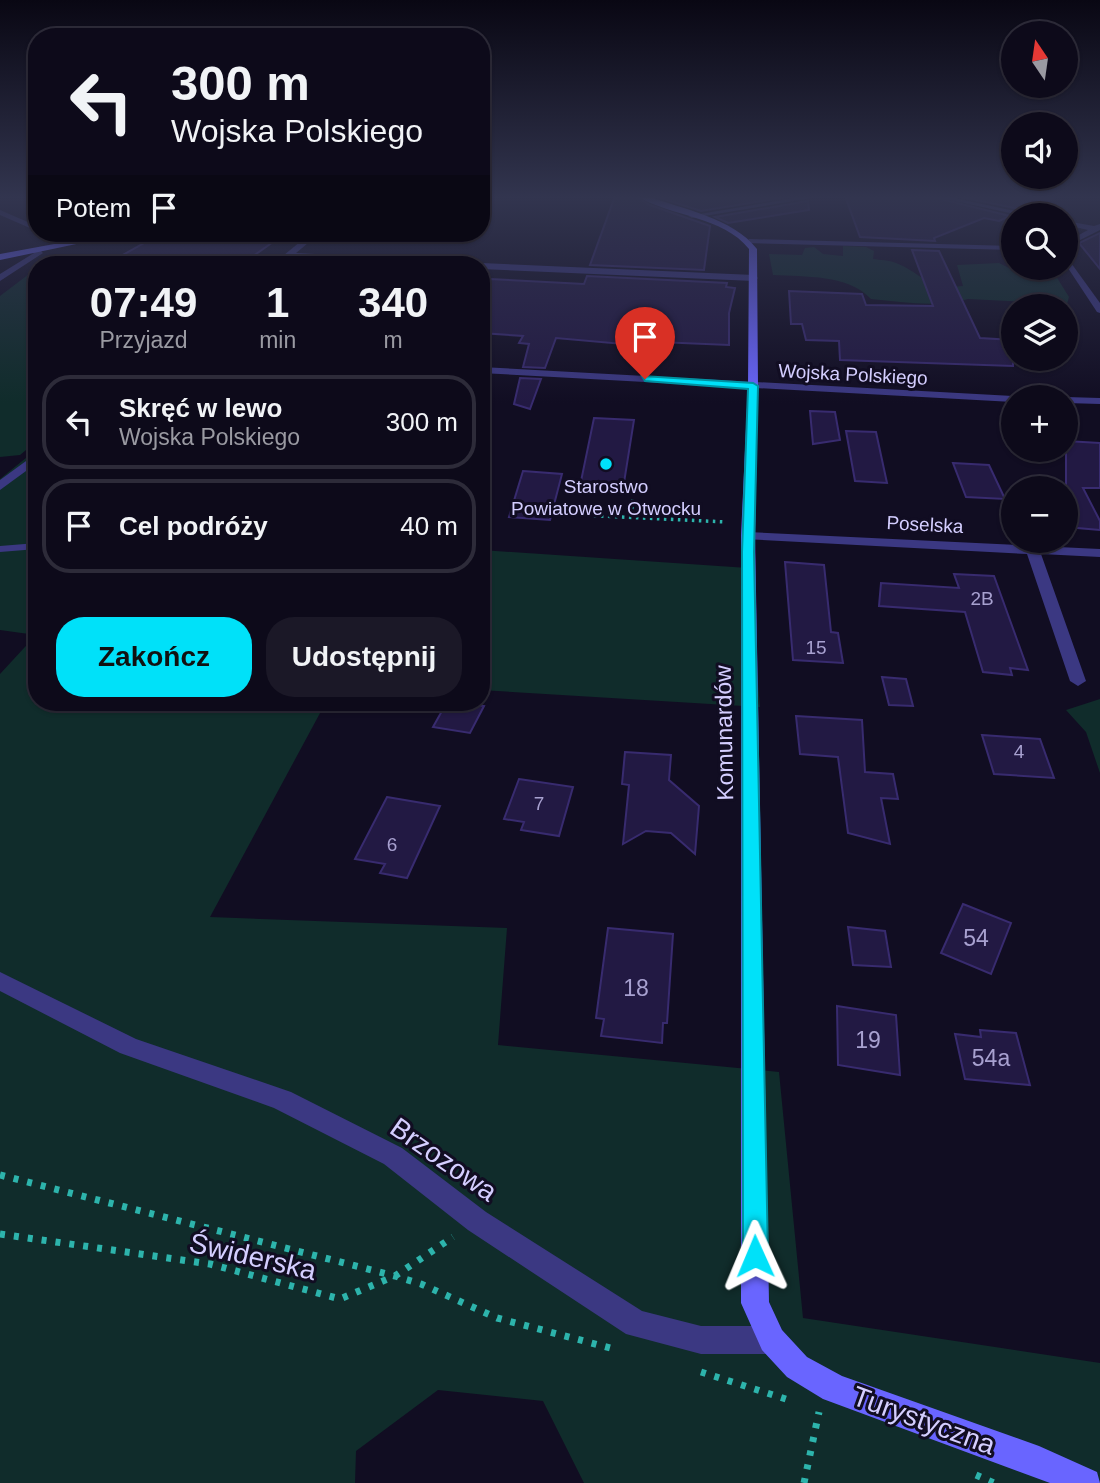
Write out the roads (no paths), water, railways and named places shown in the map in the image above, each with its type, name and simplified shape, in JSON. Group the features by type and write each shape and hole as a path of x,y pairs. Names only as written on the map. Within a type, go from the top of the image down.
{"street":[{"path":"0,278 20,265"},
{"name":"Komunardów","path":"753,265 753,386 748,530 755,1303 772,1340"},
{"path":"490,266 644,271 754,278"},
{"path":"1078,275 1095,298 1100,310"},
{"name":"Wojska Polskiego","path":"490,371 1001,398"},
{"path":"1078,400 1100,401"},
{"path":"0,486 28,464"},
{"name":"Poselska","path":"748,530 1001,546"},
{"name":"Poselska","path":"1078,551 1100,553"},
{"path":"1034,553 1078,681"},
{"name":"Brzozowa","path":"0,981 128,1046 294,1106 393,1156 477,1221 636,1324 701,1340 772,1340"},
{"name":"Turystyczna","path":"772,1340 797,1367 834,1388 1039,1462 1086,1483"}],"lane":[{"path":"0,549 28,547"}],"place":[{"name":"Starostwo Powiatowe w Otwocku","path":"606,464"}]}
